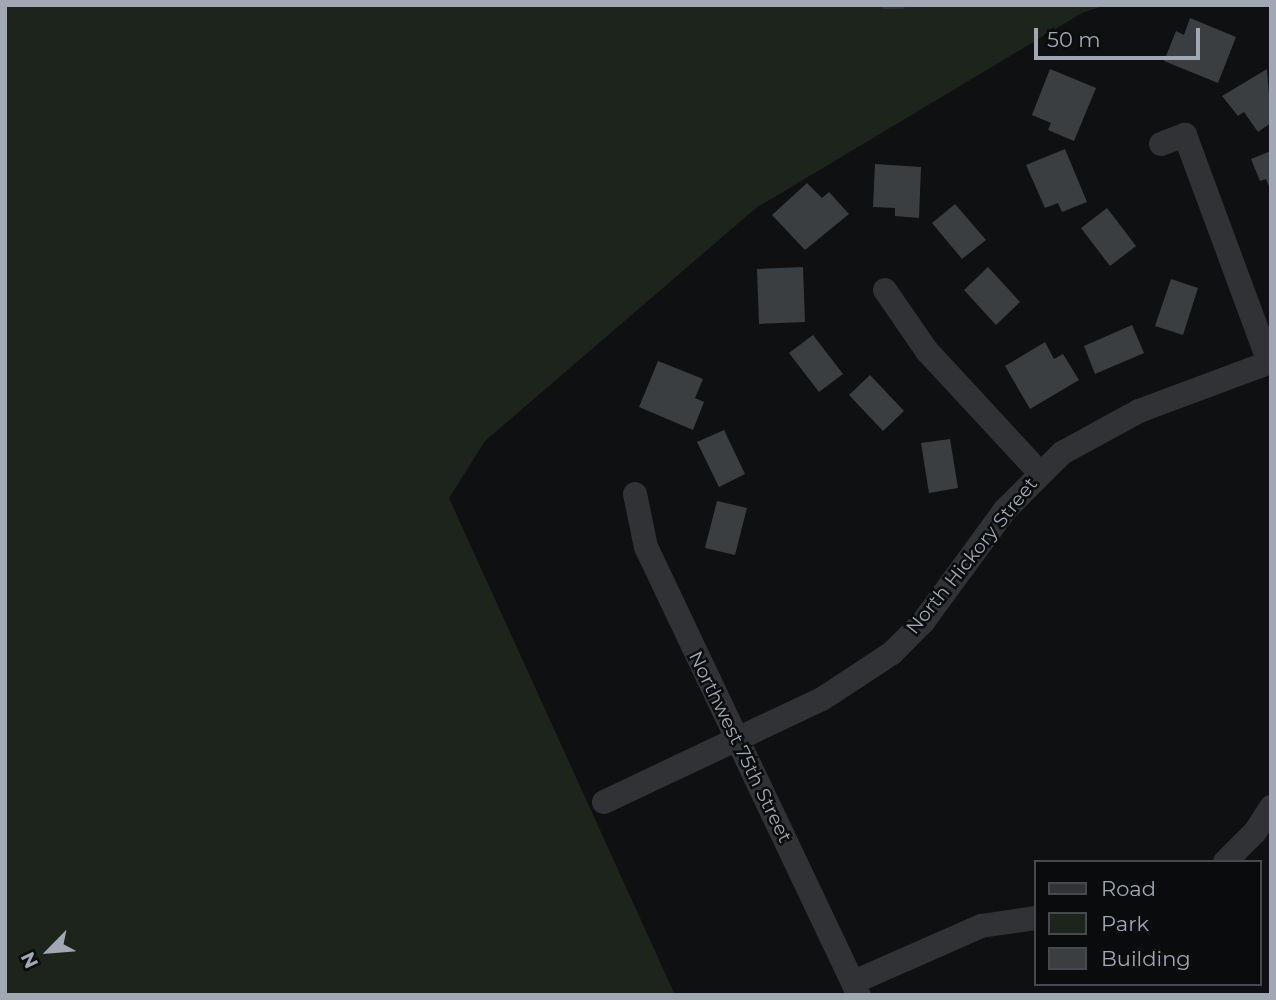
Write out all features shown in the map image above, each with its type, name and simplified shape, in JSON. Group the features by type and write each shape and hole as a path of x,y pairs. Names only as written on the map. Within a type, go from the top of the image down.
{"street":[{"path":"1161,144 1185,135 1270,362"},
{"path":"885,290 927,351 1039,472"},
{"name":"North Hickory Street","path":"604,802 852,683 892,653 923,622 1005,510 1039,472 1099,429 1270,362"},
{"name":"Northwest 75th Street","path":"635,494 646,547 736,740 857,988"},
{"path":"1227,860 1255,832 1271,807"},
{"path":"857,988 981,926 1034,918"}],"green space":[{"path":"5,5 1106,5 1082,13 756,208 485,441 449,498 675,995 5,995"}],"building":[{"path":"1190,18 1236,37 1218,83 1164,61 1176,31 1184,35"},
{"path":"1050,69 1096,88 1074,141 1048,130 1051,123 1032,115"},
{"path":"1267,69 1271,123 1258,132 1244,112 1238,116 1222,96"},
{"path":"1065,149 1087,202 1062,212 1058,203 1045,208 1026,165"},
{"path":"1271,151 1271,191 1266,179 1260,181 1251,159"},
{"path":"875,164 921,167 919,218 895,216 895,208 873,207"},
{"path":"807,183 822,198 829,192 849,214 805,250 772,215"},
{"path":"955,204 986,240 962,259 932,223"},
{"path":"1107,208 1136,246 1110,266 1081,228"},
{"path":"803,267 805,322 759,324 757,269"},
{"path":"988,267 1020,302 996,325 964,290"},
{"path":"1171,279 1198,288 1183,335 1155,326"},
{"path":"1132,325 1144,353 1095,374 1084,346"},
{"path":"813,335 843,374 819,392 789,353"},
{"path":"1045,342 1054,359 1063,354 1079,380 1030,409 1005,366"},
{"path":"658,361 703,379 695,398 704,402 693,430 639,407"},
{"path":"870,375 904,411 883,431 849,395"},
{"path":"724,430 745,474 719,487 697,442"},
{"path":"950,439 958,488 929,493 921,443"},
{"path":"717,501 747,508 735,555 705,548"}],"waterway":[{"path":"884,5 901,5"}]}
